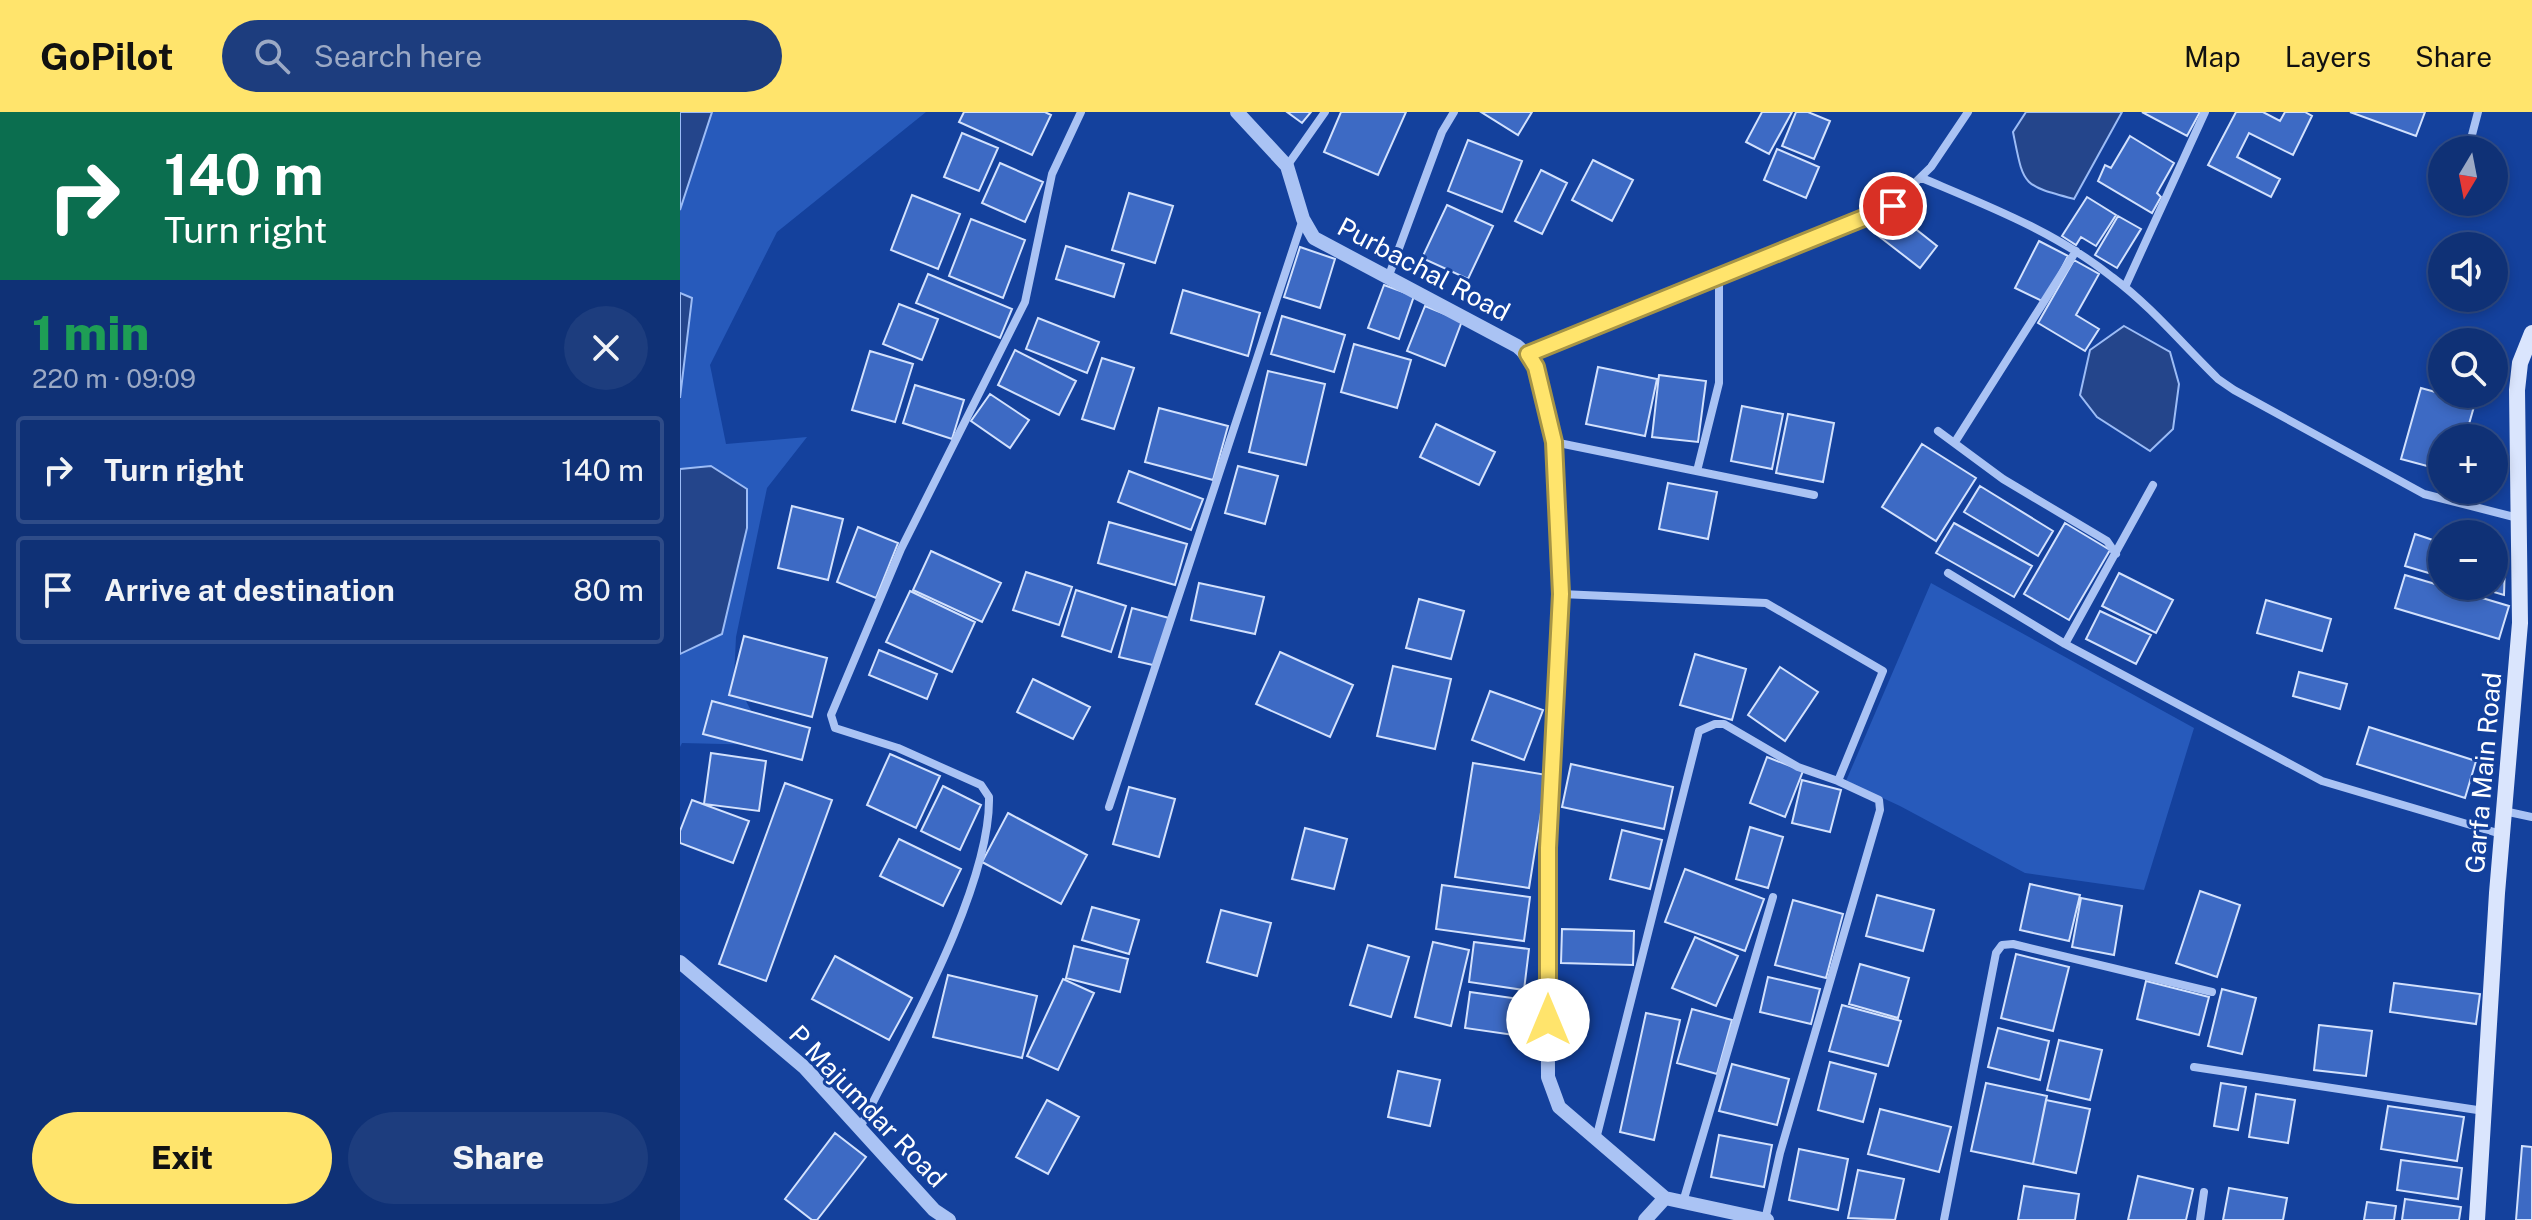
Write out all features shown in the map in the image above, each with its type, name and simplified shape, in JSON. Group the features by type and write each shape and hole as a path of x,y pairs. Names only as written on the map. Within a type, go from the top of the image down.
{"main road":[{"name":"Garfa Main Road","path":"2477,1220 2501,834 2526,594 2517,390 2520,363 2532,333"}],"street":[{"path":"860,1128 926,992 977,874 989,797 981,785 926,760 835,728 831,715 901,549 1025,302 1052,174 1081,112"},
{"name":"Purbachal Road","path":"1237,112 1287,166 1303,219 1314,238 1528,354 1536,367 1554,442 1561,594 1548,848 1548,1077 1559,1107 1665,1198"},
{"path":"1287,166 1325,112"},
{"path":"1388,280 1442,132 1454,112"},
{"path":"1528,354 1886,211 1922,178 1968,112"},
{"path":"2125,287 2205,112"},
{"path":"2472,136 2478,112"},
{"path":"1922,178 2020,220 2076,251 2125,287 2218,379 2234,390 2424,494 2522,519"},
{"path":"1109,807 1303,219"},
{"path":"1955,442 2076,251"},
{"path":"1697,471 1719,383 1719,277"},
{"path":"1938,431 2003,479 2107,541 2116,554"},
{"path":"1554,442 1814,495"},
{"path":"2065,644 2153,485"},
{"path":"1948,573 2065,644 2322,781 2501,834"},
{"path":"1561,594 1766,603 1883,671 1838,781"},
{"path":"1596,1140 1699,731 1715,724 1724,724 1798,767 1879,800 1880,810 1780,1153 1766,1220 1665,1198 1645,1220"},
{"path":"2503,811 2532,817"},
{"path":"1683,1202 1773,897"},
{"path":"1944,1220 1996,953 2002,945 2013,944 2212,992"},
{"name":"P Majumdar Road","path":"680,962 805,1068 860,1128 930,1215 949,1220"},
{"path":"2194,1067 2484,1111"},
{"path":"2200,1220 2204,1192"}],"shaded area":[{"path":"680,112 926,112 777,232 710,365 726,444 807,437 767,488 736,637 734,678 769,745 682,743 680,747"},
{"path":"680,112 712,112 680,210"},
{"path":"2026,112 2122,112 2074,199 2034,186 2023,173 2013,132"},
{"path":"680,293 692,298 680,398"},
{"path":"2124,326 2170,352 2179,384 2173,429 2150,451 2097,417 2080,395 2090,350"},
{"path":"711,466 747,489 747,528 722,634 680,654 680,469"},
{"path":"1931,583 2194,728 2144,890 2025,873 1900,806 1846,781"}],"building":[{"path":"964,112 1045,112 1051,115 1032,155 959,122"},
{"path":"1287,112 1311,112 1302,123"},
{"path":"1341,112 1406,112 1378,175 1324,152"},
{"path":"1481,112 1532,112 1518,135"},
{"path":"1762,112 1792,112 1769,154 1746,142"},
{"path":"1796,112 1808,112 1830,121 1814,159 1782,146"},
{"path":"2142,112 2200,112 2187,136"},
{"path":"2236,112 2263,112 2280,121 2285,112 2305,112 2312,116 2293,155 2249,133 2237,157 2280,179 2271,197 2208,165"},
{"path":"2350,112 2425,112 2416,136"},
{"path":"962,133 998,148 979,191 944,177"},
{"path":"2130,136 2174,163 2157,193 2161,197 2152,213 2098,181 2105,165 2111,168"},
{"path":"1468,140 1522,161 1502,212 1448,191"},
{"path":"1777,149 1819,167 1806,198 1764,180"},
{"path":"1593,160 1633,180 1612,221 1572,200"},
{"path":"1000,163 1043,182 1025,222 982,203"},
{"path":"1541,170 1567,183 1542,234 1515,221"},
{"path":"1129,193 1173,206 1155,263 1112,250"},
{"path":"912,195 960,214 938,269 891,250"},
{"path":"2087,197 2116,215 2096,246 2081,237 2076,245 2062,236"},
{"path":"1447,205 1493,226 1468,279 1422,258"},
{"path":"1898,215 1937,246 1920,268 1876,234"},
{"path":"2118,216 2141,229 2117,268 2095,255"},
{"path":"971,219 1025,240 1003,298 949,276"},
{"path":"2039,241 2068,256 2044,302 2015,288"},
{"path":"1066,246 1124,264 1114,297 1056,279"},
{"path":"1300,247 1335,259 1320,308 1284,297"},
{"path":"2074,260 2099,274 2076,315 2099,329 2085,351 2038,323"},
{"path":"928,274 1012,309 1000,338 916,303"},
{"path":"1384,285 1414,296 1399,339 1368,328"},
{"path":"1183,290 1260,313 1248,356 1171,333"},
{"path":"899,304 938,319 922,360 883,344"},
{"path":"1425,306 1462,321 1445,366 1407,351"},
{"path":"1282,316 1345,335 1334,372 1271,354"},
{"path":"1038,318 1099,342 1087,373 1026,349"},
{"path":"1354,344 1411,360 1397,408 1341,392"},
{"path":"1015,350 1076,381 1059,415 998,385"},
{"path":"870,351 913,364 895,422 852,410"},
{"path":"1102,358 1134,368 1114,429 1082,419"},
{"path":"1598,367 1657,379 1645,436 1586,424"},
{"path":"1268,371 1325,384 1306,465 1249,452"},
{"path":"1659,375 1706,381 1698,442 1652,437"},
{"path":"915,385 964,400 952,439 903,423"},
{"path":"2421,388 2428,390 2428,408 2474,408 2469,424 2428,424 2428,466 2401,459"},
{"path":"990,394 1029,420 1010,448 971,421"},
{"path":"1742,406 1783,414 1772,469 1731,461"},
{"path":"1159,408 1228,426 1213,480 1145,462"},
{"path":"1788,414 1834,423 1823,482 1776,473"},
{"path":"1436,424 1495,452 1479,485 1420,457"},
{"path":"1922,444 1976,478 1936,541 1882,507"},
{"path":"1238,466 1278,476 1265,524 1225,513"},
{"path":"1129,471 1203,499 1191,530 1118,502"},
{"path":"1668,483 1717,492 1708,539 1659,529"},
{"path":"1980,486 2053,531 2038,556 1964,512"},
{"path":"792,506 843,519 828,580 778,568"},
{"path":"1109,522 1187,544 1175,585 1098,563"},
{"path":"1954,523 2032,566 2014,597 1936,553"},
{"path":"2065,523 2110,550 2069,620 2024,594"},
{"path":"858,527 898,543 876,598 837,582"},
{"path":"2415,534 2428,538 2428,573 2405,566"},
{"path":"931,551 1001,583 982,622 913,590"},
{"path":"1026,572 1072,587 1059,625 1013,610"},
{"path":"2119,573 2173,600 2156,633 2102,606"},
{"path":"2405,575 2428,582 2428,600 2489,600 2509,606 2499,639 2395,608"},
{"path":"1199,583 1264,597 1255,634 1191,620"},
{"path":"1076,590 1126,606 1111,652 1062,636"},
{"path":"910,591 975,622 952,672 886,642"},
{"path":"1419,599 1464,611 1451,659 1406,648"},
{"path":"2266,600 2331,619 2322,651 2257,633"},
{"path":"1132,608 1169,618 1157,666 1119,657"},
{"path":"2100,611 2151,635 2136,664 2086,639"},
{"path":"744,636 827,658 812,717 729,695"},
{"path":"879,650 937,674 927,699 869,675"},
{"path":"1280,652 1353,685 1330,737 1256,704"},
{"path":"1695,654 1746,669 1732,720 1680,705"},
{"path":"1393,666 1451,679 1435,749 1377,736"},
{"path":"1780,667 1818,692 1785,741 1748,715"},
{"path":"2299,672 2347,684 2340,709 2293,696"},
{"path":"1033,679 1090,707 1073,739 1017,712"},
{"path":"1490,691 1543,710 1524,760 1472,740"},
{"path":"712,701 810,728 802,760 703,734"},
{"path":"2369,727 2476,761 2465,798 2357,764"},
{"path":"711,753 766,761 759,811 704,804"},
{"path":"890,754 940,776 916,828 867,805"},
{"path":"1767,757 1803,771 1785,817 1750,803"},
{"path":"1473,763 1547,775 1529,888 1455,877"},
{"path":"1571,764 1673,787 1664,829 1562,807"},
{"path":"1802,780 1841,790 1830,832 1792,823"},
{"path":"785,783 832,800 766,981 719,964"},
{"path":"943,786 981,805 960,850 921,831"},
{"path":"1129,787 1175,799 1159,857 1113,844"},
{"path":"692,800 749,821 733,863 680,843 680,831"},
{"path":"1008,813 1087,855 1061,904 982,862"},
{"path":"1750,827 1783,837 1768,888 1736,879"},
{"path":"1305,828 1347,839 1334,889 1292,879"},
{"path":"1622,830 1662,840 1650,889 1610,879"},
{"path":"899,839 961,869 943,906 880,876"},
{"path":"1685,869 1764,899 1745,951 1665,922"},
{"path":"2030,884 2080,895 2069,941 2020,930"},
{"path":"1442,885 1530,897 1524,941 1436,929"},
{"path":"2200,891 2240,905 2217,977 2176,963"},
{"path":"1877,895 1934,910 1923,951 1866,936"},
{"path":"2081,898 2122,906 2114,955 2072,947"},
{"path":"1793,900 1843,914 1826,978 1775,965"},
{"path":"1092,907 1139,920 1129,954 1082,940"},
{"path":"1221,910 1271,923 1257,976 1207,962"},
{"path":"1562,929 1634,931 1633,965 1561,963"},
{"path":"1695,937 1738,956 1716,1006 1672,988"},
{"path":"1433,942 1469,950 1451,1026 1415,1017"},
{"path":"1474,942 1529,949 1524,990 1469,982"},
{"path":"1368,945 1409,957 1391,1017 1350,1005"},
{"path":"1074,946 1128,959 1120,992 1066,978"},
{"path":"2016,954 2069,967 2053,1031 2001,1018"},
{"path":"835,956 912,998 889,1040 812,999"},
{"path":"1860,964 1909,978 1898,1018 1849,1004"},
{"path":"948,975 1037,996 1022,1058 933,1037"},
{"path":"1768,977 1820,989 1811,1024 1760,1012"},
{"path":"1063,979 1094,993 1058,1070 1027,1056"},
{"path":"2146,981 2209,997 2199,1035 2137,1019"},
{"path":"2394,983 2480,994 2476,1024 2390,1012"},
{"path":"2222,989 2256,998 2242,1054 2208,1046"},
{"path":"1470,992 1541,1002 1535,1038 1465,1028"},
{"path":"1842,1005 1901,1021 1888,1066 1829,1051"},
{"path":"1692,1009 1732,1020 1717,1074 1677,1063"},
{"path":"1646,1013 1680,1020 1654,1140 1620,1132"},
{"path":"2319,1025 2372,1031 2366,1076 2314,1070"},
{"path":"1998,1028 2049,1041 2040,1080 1988,1067"},
{"path":"2059,1040 2102,1050 2090,1100 2047,1090"},
{"path":"1830,1062 1876,1074 1863,1122 1818,1110"},
{"path":"1732,1064 1789,1079 1777,1125 1719,1111"},
{"path":"1398,1071 1440,1080 1430,1126 1388,1117"},
{"path":"1986,1083 2047,1096 2033,1164 1971,1151"},
{"path":"2221,1083 2246,1087 2238,1130 2214,1126"},
{"path":"2256,1094 2295,1100 2288,1143 2249,1137"},
{"path":"1047,1100 1079,1117 1048,1174 1016,1157"},
{"path":"2046,1100 2090,1109 2076,1173 2033,1164"},
{"path":"2388,1106 2464,1117 2457,1161 2381,1149"},
{"path":"1880,1109 1951,1127 1939,1172 1868,1154"},
{"path":"835,1133 866,1157 817,1220 812,1220 785,1199"},
{"path":"1719,1135 1772,1145 1764,1187 1711,1177"},
{"path":"2522,1146 2532,1147 2532,1220 2516,1220"},
{"path":"1799,1149 1848,1159 1838,1210 1789,1200"},
{"path":"2401,1160 2462,1168 2458,1199 2397,1190"},
{"path":"1858,1170 1904,1179 1895,1220 1848,1218"},
{"path":"2138,1176 2193,1189 2186,1220 2128,1220"},
{"path":"2024,1186 2079,1194 2075,1220 2018,1220"},
{"path":"2229,1188 2287,1198 2283,1220 2223,1220"},
{"path":"2405,1199 2461,1207 2459,1220 2402,1220"},
{"path":"2367,1202 2396,1206 2394,1220 2364,1220"}],"route":[{"path":"1548,1020 1548,848 1561,594 1554,442 1536,367 1528,354 1806,244 1893,206"}]}
